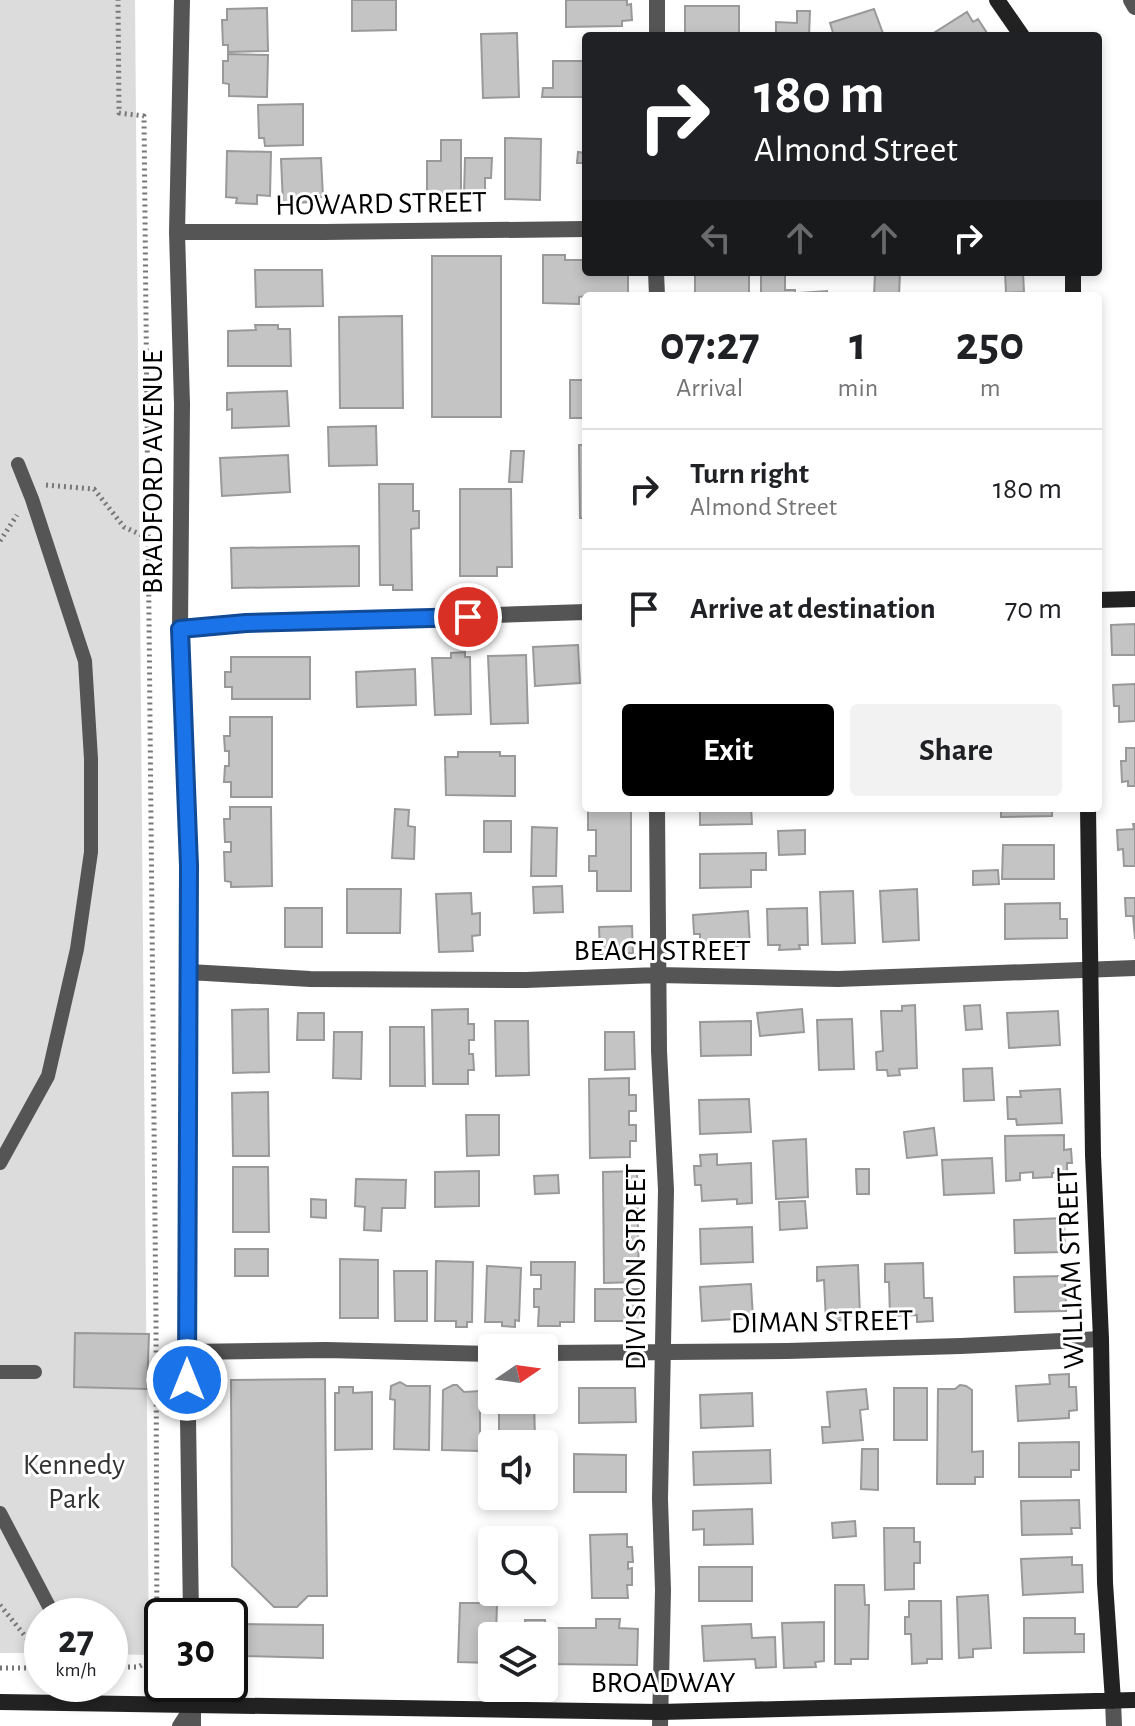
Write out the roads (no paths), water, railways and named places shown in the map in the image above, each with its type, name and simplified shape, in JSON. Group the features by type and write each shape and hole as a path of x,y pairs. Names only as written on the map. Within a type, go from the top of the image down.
{"main road":[{"path":"997,0 1019,32"},
{"path":"1102,600 1135,599"},
{"name":"WILLIAM STREET","path":"1088,812 1093,1155 1101,1339 1105,1583 1113,1701"},
{"name":"BROADWAY","path":"0,1702 193,1704 660,1719 1135,1700"}],"street":[{"name":"BRADFORD AVENUE","path":"182,0 177,232 182,404 180,629 189,866 187,1352 191,1598"},
{"path":"657,0 657,32"},
{"path":"1131,0 1135,7"},
{"name":"HOWARD STREET","path":"177,232 582,229"},
{"path":"180,629 246,623 582,612"},
{"name":"DIVISION STREET","path":"657,812 659,1051 666,1190 660,1499 663,1590 660,1719"},
{"name":"BEACH STREET","path":"189,972 325,979 526,980 658,975 838,979 1135,968"},
{"name":"DIMAN STREET","path":"558,1353 914,1348 1101,1339"},
{"path":"187,1352 326,1350 478,1354"},
{"name":"WILLIAM STREET","path":"1113,1701 1114,1726"},
{"path":"193,1704 193,1726"}],"lane":[{"path":"0,1163 48,1076 77,949 91,852 91,759 85,661 18,464"},
{"path":"0,1372 35,1372"},
{"path":"0,1513 45,1598"},
{"path":"179,1726 193,1704"}],"park label":[{"name":"Kennedy Park","path":"74,1481"}]}
